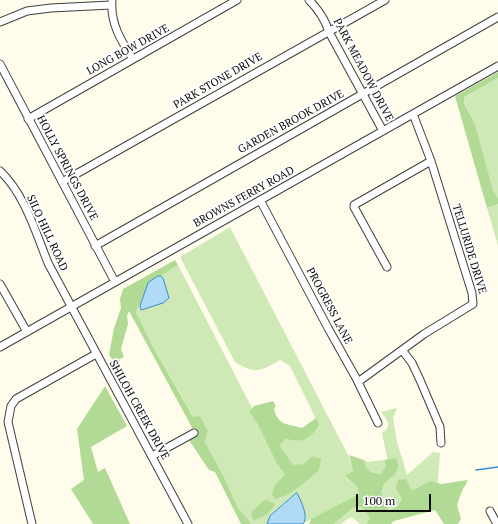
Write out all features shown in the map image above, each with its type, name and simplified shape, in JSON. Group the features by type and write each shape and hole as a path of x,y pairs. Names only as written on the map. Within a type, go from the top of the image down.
{"street":[{"name":"LONG BOW DRIVE","path":"28,119 237,0"},
{"name":"PARK MEADOW DRIVE","path":"309,0 316,6 326,22 329,32 382,131"},
{"name":"PARK STONE DRIVE","path":"62,182 385,0"},
{"path":"0,22 27,11 111,3 113,22 118,34 133,59"},
{"name":"GARDEN BROOK DRIVE","path":"94,246 498,17"},
{"name":"HOLLY SPRINGS DRIVE","path":"0,64 94,246 115,282"},
{"name":"BROWNS FERRY ROAD","path":"0,347 498,66"},
{"name":"TELLURIDE DRIVE","path":"358,382 424,334 473,304 472,293 431,161 413,114"},
{"path":"387,267 354,205 431,161"},
{"name":"SILO HILL ROAD","path":"0,171 11,183 30,218 48,263 72,307"},
{"name":"PROGRESS LANE","path":"260,200 358,382 378,423"},
{"path":"0,284 27,332"},
{"name":"SHILOH CREEK DRIVE","path":"72,307 188,524"},
{"path":"402,350 412,363 432,406 440,426 441,443"},
{"path":"32,524 8,422 11,406 16,399 96,354"},
{"path":"152,456 194,433"},
{"path":"490,512 497,524"}],"green space":[{"path":"498,72 498,78 464,97 464,103 475,124 493,190 498,198 498,204 487,208 455,96"},
{"path":"498,78 498,198 493,190 475,124 464,102 464,97"},
{"path":"498,204 498,246 487,208"},
{"path":"230,227 348,455 353,471 345,477 357,487 359,494 304,523 305,516 298,496 295,494 271,515 267,524 251,524 238,508 224,477 205,442 208,431 200,416 194,418 152,345 136,312 140,306 141,310 161,276 158,276 178,265 252,408 249,411 258,425 277,464 285,474 275,485 280,499 319,470 312,456 303,464 293,466 280,446 285,437 300,440 309,437 319,425 290,366 280,360 263,369 253,370 235,362 180,257"},
{"path":"175,260 178,265 148,283 136,312 152,345 193,417 200,416 208,431 205,442 224,477 238,508 251,524 241,524 215,472 209,470 189,440 196,435 129,311 127,316 128,324 121,349 124,357 114,362 109,355 114,328 121,308 120,299 123,289"},
{"path":"105,386 127,426 91,447 98,472 105,468 130,524 93,524 71,489 84,480 77,429"},
{"path":"273,401 276,406 274,409 276,415 281,422 302,428 316,418 319,425 309,437 305,439 296,441 285,438 280,446 293,465 303,464 312,456 321,459 319,470 310,478 292,492 275,499 272,494 275,485 285,474 277,464 258,425 249,411 254,406"},
{"path":"397,408 393,418 397,442 407,475 433,452 440,453 437,491 388,510 384,501 382,488 391,477 382,433 387,428 388,423 381,412"},
{"path":"349,455 364,460 365,465 370,472 380,474 386,467 384,460 397,458 398,467 395,475 385,482 382,490 383,499 389,510 398,506 402,499 396,489 398,480 406,479 412,491 430,481 441,484 468,480 457,505 461,519 458,524 444,524 435,510 394,521 391,524 366,524 370,519 362,507 353,508 334,524 309,524 311,519 359,494 357,487 345,476 353,471"},
{"path":"364,460 368,462 384,460 386,467 380,474 370,472 365,465"},
{"path":"267,500 275,504 271,510 261,518 254,520 251,515 252,511"},
{"path":"362,507 370,519 366,524 358,524 359,523 352,517 341,524 334,524 353,508"}],"water":[{"path":"158,276 163,278 169,298 163,303 141,310 140,306 148,283"},
{"path":"297,493 305,513 305,521 303,524 267,524 270,516"}],"waterway":[{"path":"476,470 498,467"}]}
